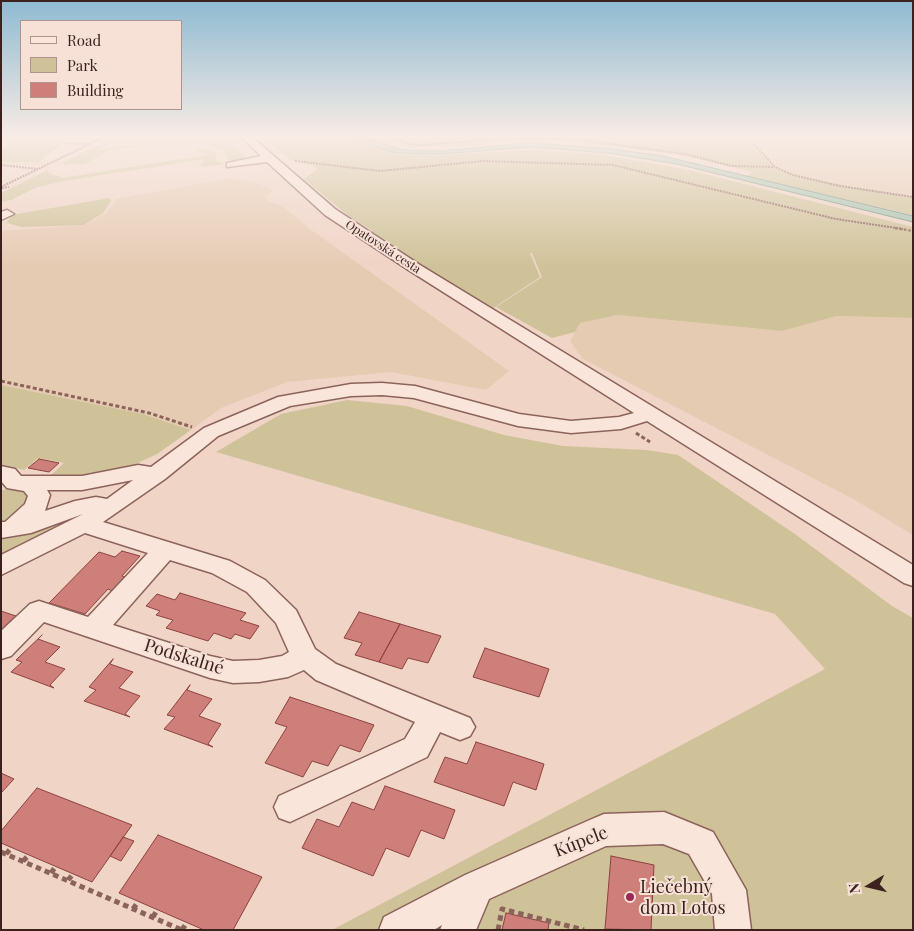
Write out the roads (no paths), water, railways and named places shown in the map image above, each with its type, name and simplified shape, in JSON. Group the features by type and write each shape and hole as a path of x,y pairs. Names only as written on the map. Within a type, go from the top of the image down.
{"street":[{"name":"Opatovská cesta","path":"294,180 330,212 532,341 913,577"},
{"path":"1,566 83,524 111,507 209,434 250,414 285,401 352,390 382,389 415,392 518,420 571,427 621,423 650,414"},
{"path":"6,480 82,483 138,472 156,474"},
{"path":"1,530 22,520 35,508 38,495 31,486 6,480"},
{"path":"1,530 23,527 75,508 96,504 111,507"},
{"path":"83,524 221,567 256,586 287,617 305,656 326,672 447,722 416,748 290,806"},
{"path":"93,628 166,549"},
{"name":"Podskalné","path":"1,648 39,611 210,667 233,672 259,671 288,666 305,656"},
{"name":"Kúpele","path":"397,930 477,886 604,830 664,828 702,843 729,890 733,930"},
{"path":"458,930 477,886"}],"place":[{"name":"Liečebný dom Lotos","path":"630,897"}]}
